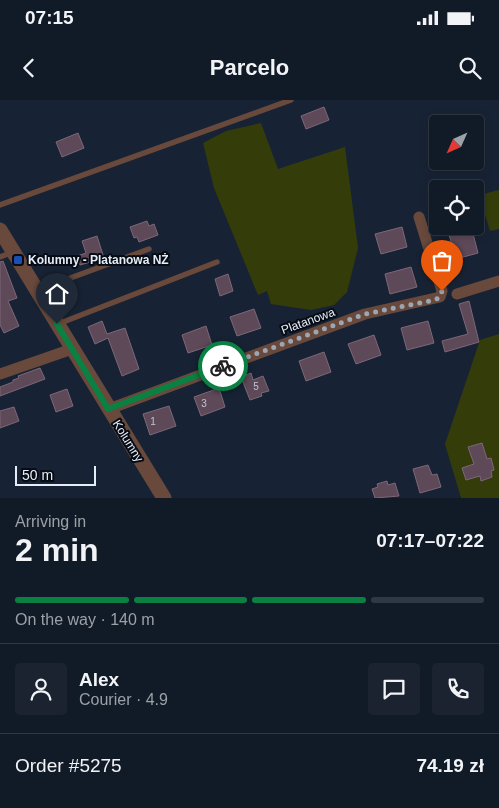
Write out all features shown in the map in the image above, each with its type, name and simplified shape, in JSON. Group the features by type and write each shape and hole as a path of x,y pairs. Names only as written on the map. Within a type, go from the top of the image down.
{"street":[{"name":"Platanowa","path":"108,409 365,314 440,297 442,291 419,217"},
{"name":"Kolumny","path":"0,230 7,255 36,291 164,498"},
{"path":"457,294 499,281"},
{"path":"0,374 72,349"}],"lane":[{"path":"0,205 291,100"},
{"path":"36,291 149,249"},
{"path":"57,324 217,262"}],"green space":[{"path":"261,123 278,169 345,147 358,248 347,292 334,305 311,310 271,304 267,291 258,295 214,188 203,143 226,131"},
{"path":"499,190 499,229 490,231 484,211 484,194"},
{"path":"499,334 499,498 461,498 445,444 480,340"}],"building":[{"path":"324,107 329,120 306,129 301,116"},
{"path":"78,133 84,148 62,157 56,142"},
{"path":"147,221 149,226 154,224 158,235 139,242 137,237 134,238 130,227"},
{"path":"402,227 407,247 381,254 375,234"},
{"path":"449,235 473,235 478,253 456,259"},
{"path":"97,236 104,258 80,265 77,256 86,253 82,241"},
{"path":"3,261 17,298 8,301 19,326 4,333 0,325 0,262"},
{"path":"411,267 417,287 390,294 385,274"},
{"path":"228,274 233,291 220,296 215,279"},
{"path":"469,301 479,342 445,352 442,341 468,334 459,304"},
{"path":"254,309 261,328 237,336 230,317"},
{"path":"102,321 107,334 125,328 139,369 122,376 108,338 95,344 88,327"},
{"path":"428,321 434,343 407,350 401,328"},
{"path":"206,326 212,345 188,353 182,335"},
{"path":"374,335 381,355 356,364 348,344"},
{"path":"324,352 331,372 306,381 299,361"},
{"path":"40,368 45,379 0,396 0,387 13,382 13,380 19,378 18,376"},
{"path":"251,373 253,380 263,376 269,391 261,393 262,396 250,400 241,377"},
{"path":"219,388 225,407 201,416 194,397"},
{"path":"67,389 73,406 56,412 50,395"},
{"path":"169,406 176,426 150,435 143,414"},
{"path":"14,407 19,421 0,428 0,411"},
{"path":"482,443 487,459 491,458 494,470 491,471 492,477 481,481 480,476 466,480 462,468 474,464 468,447"},
{"path":"428,465 432,475 437,474 441,487 420,493 413,469"},
{"path":"387,481 388,485 395,483 399,496 375,498 372,489 378,487 377,484"}],"way so far":[{"path":"223,366 365,314 435,300 440,297 442,291"}],"place":[{"name":"Kolumny - Platanowa NŻ","path":"18,260"}],"route":[{"path":"57,324 108,409 117,404 223,366"}]}
